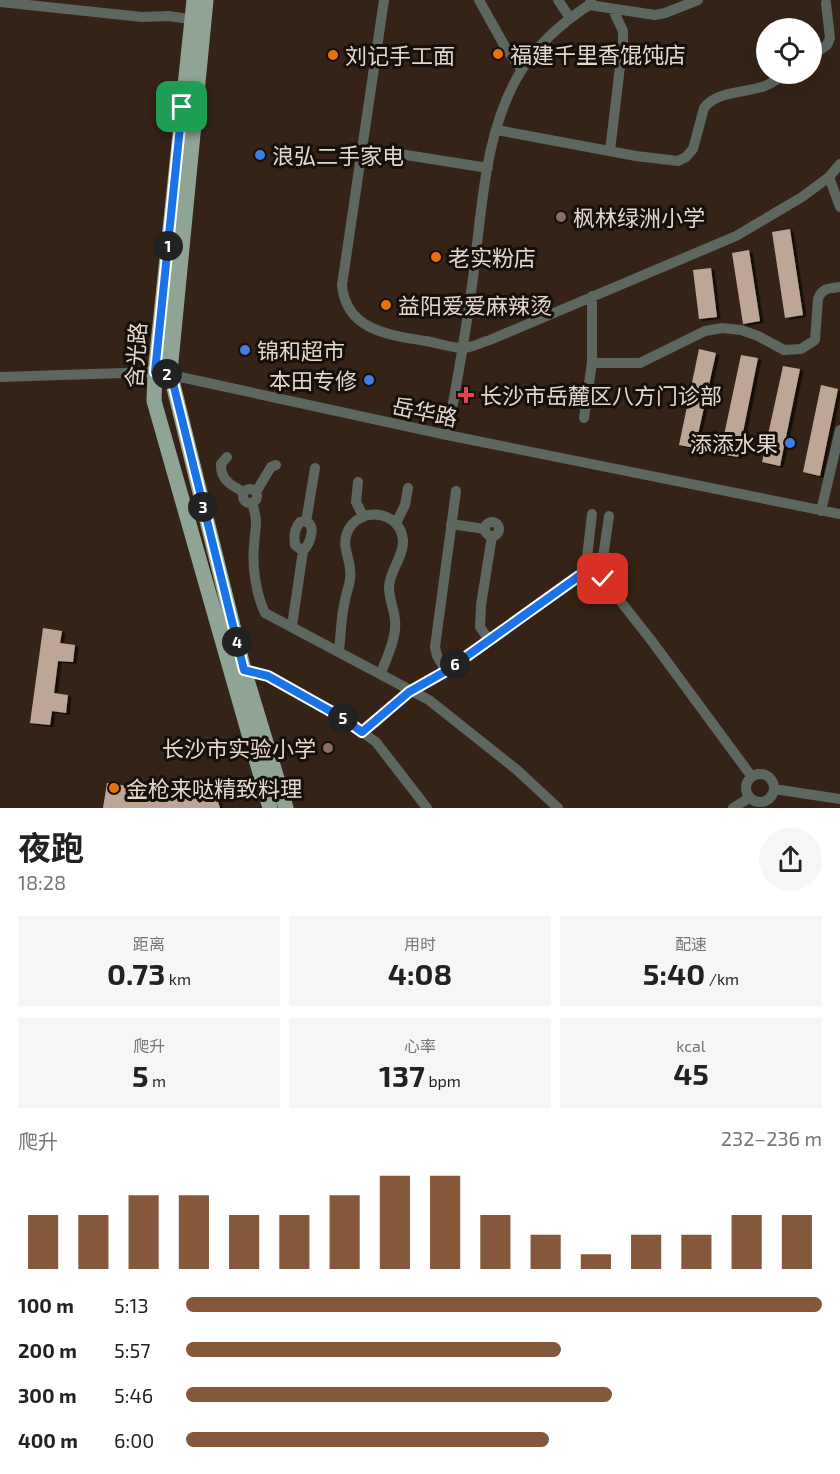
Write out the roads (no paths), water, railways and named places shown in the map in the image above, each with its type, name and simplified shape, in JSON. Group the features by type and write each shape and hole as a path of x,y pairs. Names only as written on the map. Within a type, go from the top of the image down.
{"main road":[{"name":"含光路","path":"194,0 198,20 171,375 244,670 286,808"},
{"name":"含光路","path":"206,0 198,20 155,372 154,401 270,808"}],"street":[{"path":"384,0 342,285 343,298 357,318 375,331 464,348 490,340 755,226 829,177 840,164"},
{"path":"479,0 508,52 522,70"},
{"path":"558,0 570,18"},
{"path":"447,435 464,348 488,168 497,130 513,86 522,70 554,30 590,2 613,10 654,15 698,0"},
{"path":"0,2 142,17 168,16 198,20"},
{"path":"822,49 827,45 830,38 826,3"},
{"path":"610,151 623,41 623,31 613,10"},
{"path":"497,130 610,151 678,160 686,157 693,149 702,114 707,104 720,97 769,84"},
{"path":"362,148 488,168"},
{"path":"829,177 840,207"},
{"path":"592,363 640,363 705,331 722,328 749,333 784,351 801,349 815,340 820,292 825,288 840,287"},
{"path":"584,418 592,363 592,296"},
{"name":"岳华路","path":"0,377 155,372 447,435 840,514"},
{"path":"821,511 840,430"},
{"path":"227,457 221,464 221,472 232,486 251,496"},
{"path":"276,465 271,467 251,496 257,522 253,560 260,602 265,613 339,650 429,700 517,770 558,808"},
{"path":"292,626 303,550 309,546 312,539 312,529 306,522 315,468"},
{"path":"358,482 356,502 363,516"},
{"path":"396,523 405,504 408,488"},
{"path":"446,671 437,656 435,647 456,491"},
{"path":"585,575 592,514"},
{"path":"339,650 345,599 351,582 350,567 344,545 345,536 351,524 363,516 379,515 396,523 403,540 389,589 395,623 390,650 381,673"},
{"path":"600,578 609,516"},
{"path":"451,524 489,532 480,627 489,640"},
{"path":"362,732 413,690 446,671 579,576 591,574 603,579 752,777"},
{"path":"244,670 268,676 341,717 376,742 427,808"},
{"path":"763,774 771,779 774,789 772,796 766,802 757,802 749,798 746,789 748,781 754,775 763,774"},
{"path":"774,789 840,799"},
{"path":"733,808 749,798"}],"place":[{"name":"福建千里香馄饨店","path":"498,54"},
{"name":"刘记手工面","path":"333,55"},
{"name":"浪弘二手家电","path":"260,155"},
{"name":"枫林绿洲小学","path":"561,217"},
{"name":"老实粉店","path":"436,257"},
{"name":"益阳爱爱麻辣烫","path":"386,305"},
{"name":"锦和超市","path":"245,350"},
{"name":"本田专修","path":"369,380"},
{"name":"长沙市岳麓区八方门诊部","path":"466,395"},
{"name":"添添水果","path":"790,443"},
{"name":"长沙市实验小学","path":"328,748"},
{"name":"金枪来哒精致料理","path":"114,788"}]}
